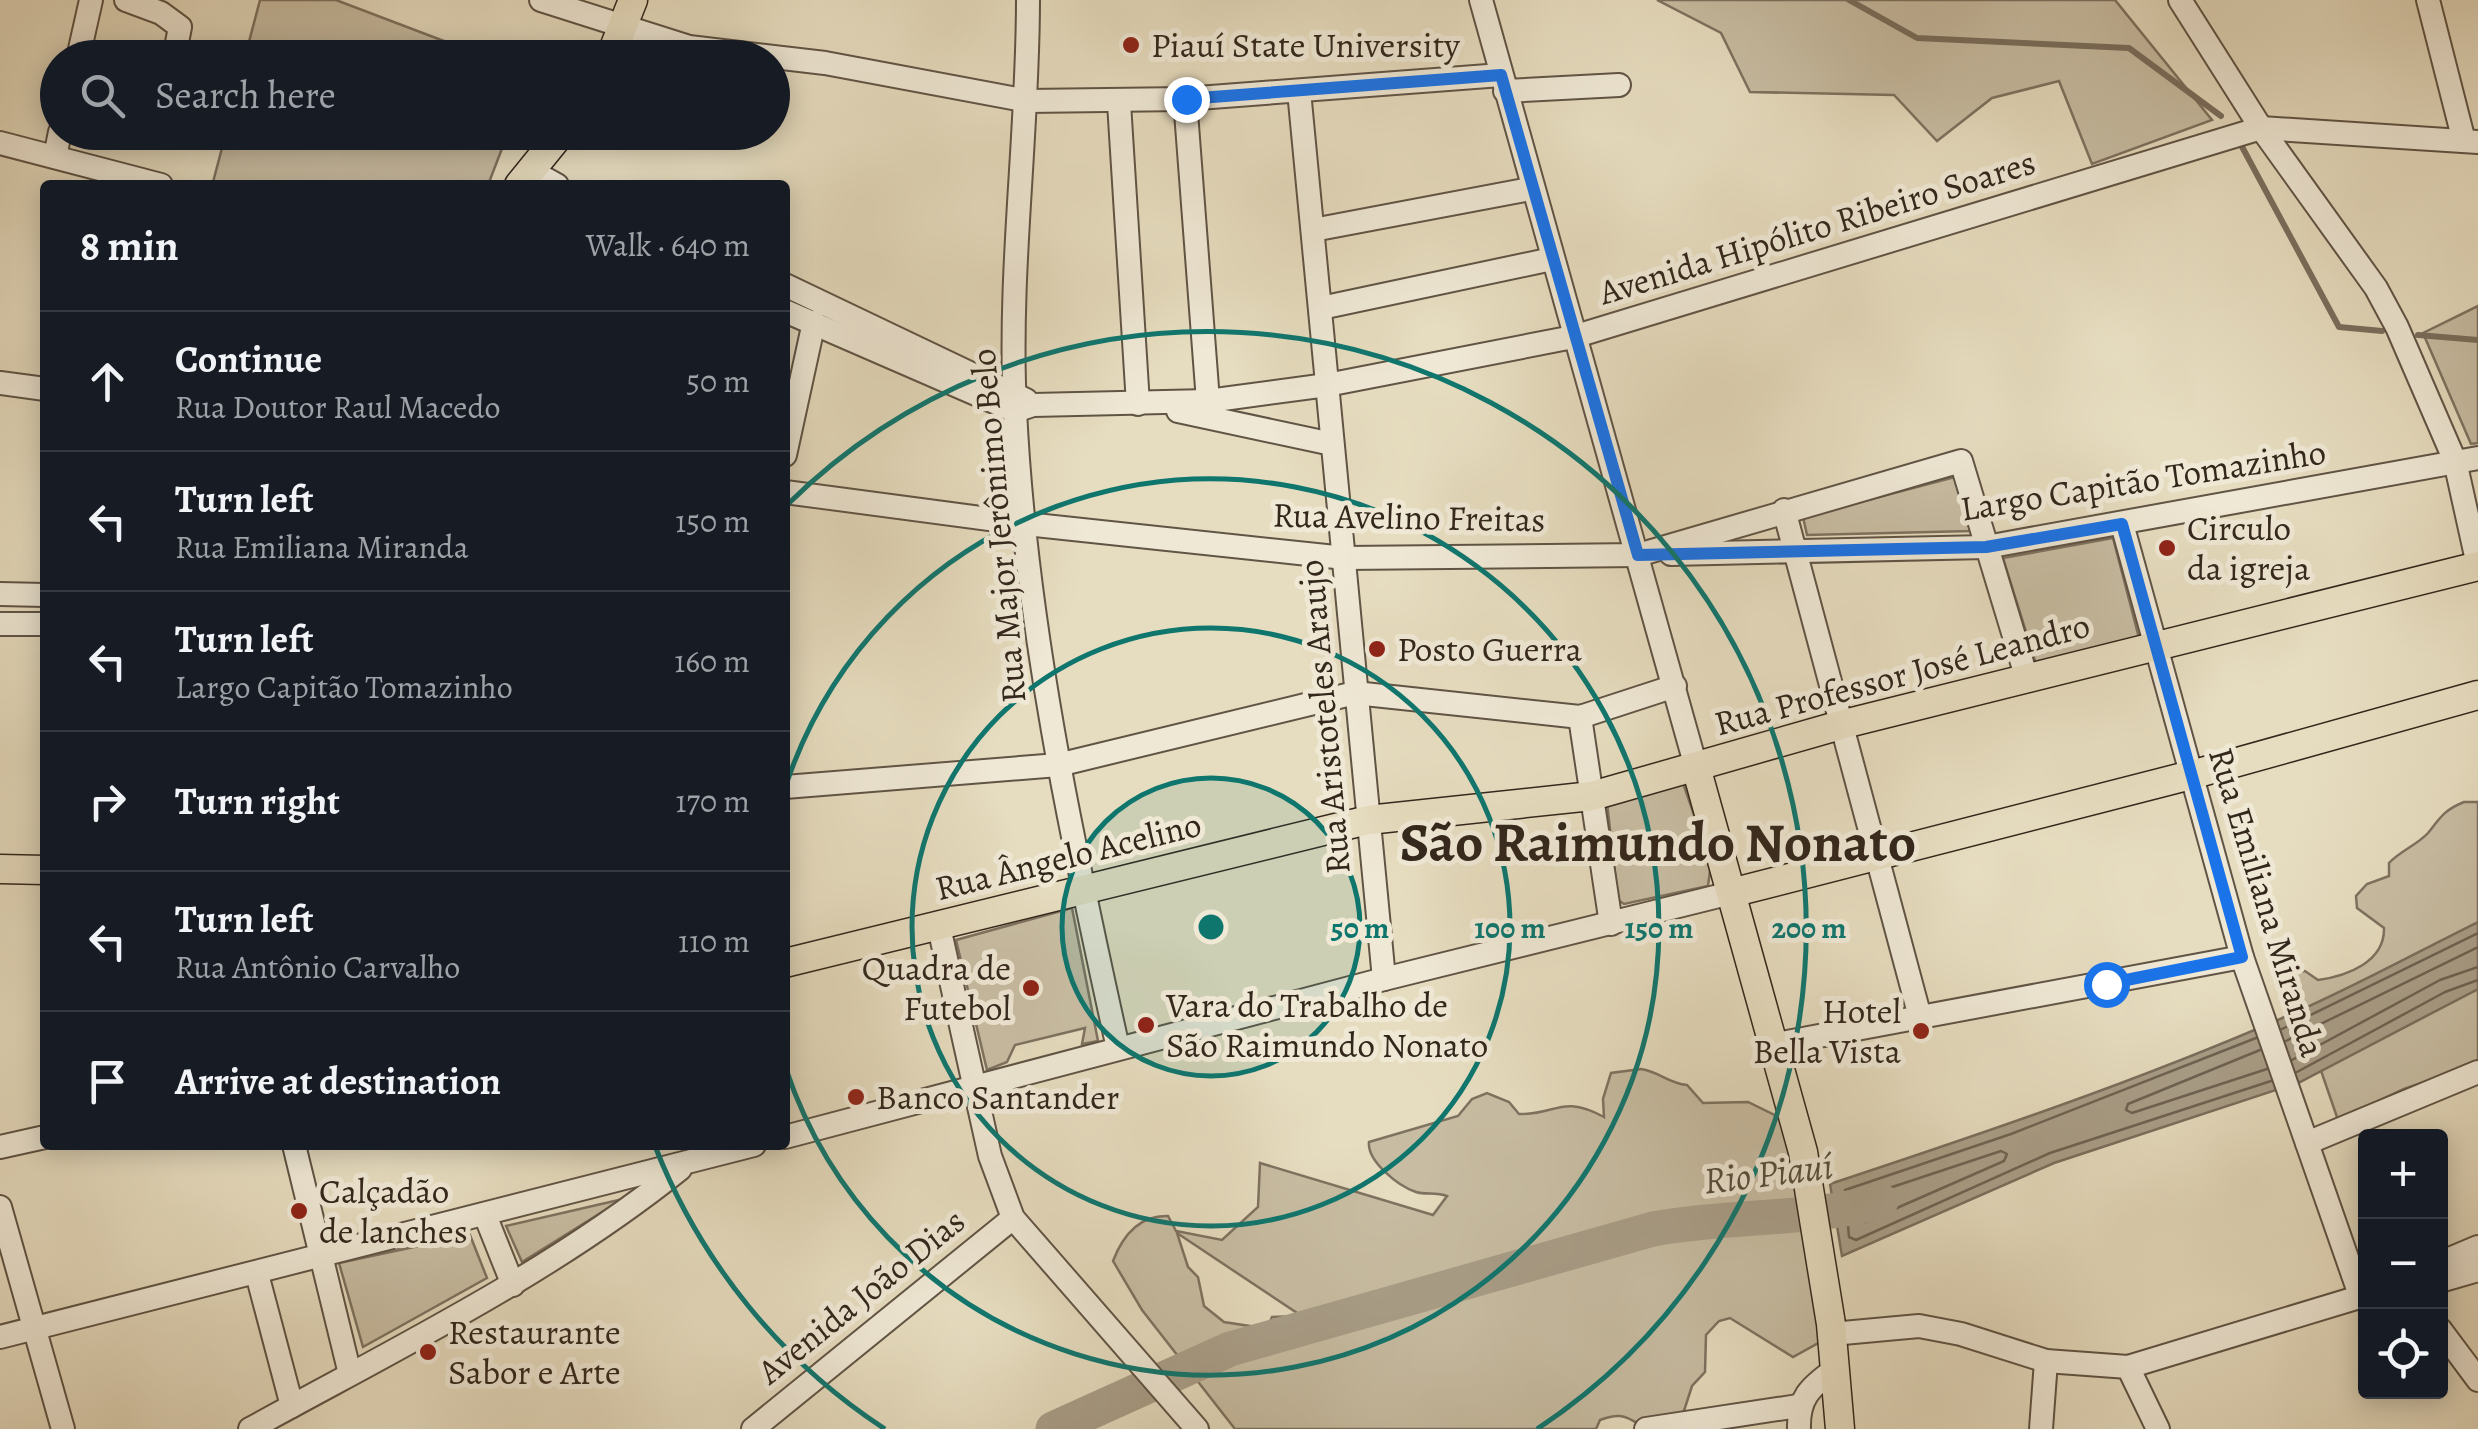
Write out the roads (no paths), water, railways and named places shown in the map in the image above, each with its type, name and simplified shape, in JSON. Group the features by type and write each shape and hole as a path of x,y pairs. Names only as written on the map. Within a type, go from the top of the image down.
{"main road":[{"path":"618,40 632,0"},
{"path":"539,180 554,150"},
{"path":"540,180 561,150"},
{"name":"Rua Professor José Leandro","path":"1592,796 1844,724 2478,566"},
{"path":"1731,893 2191,775 2478,695"},
{"path":"1696,768 1803,1152 1831,1322 1840,1429"},
{"name":"Rua Ângelo Acelino","path":"790,961 1368,820 1592,796"},
{"path":"0,869 40,870"}],"street":[{"path":"82,40 91,0"},
{"path":"126,0 161,13 180,27 177,40"},
{"path":"542,0 665,40"},
{"name":"Rua Major Jerônimo Belo","path":"1028,0 1028,101 1015,279 1026,524 1058,766 1118,1048"},
{"path":"1481,0 1530,189 1696,768"},
{"path":"2180,0 2261,128 2376,288 2466,459 2478,566"},
{"path":"2261,128 2471,141 2428,0"},
{"path":"790,60 886,72 1028,101 1120,103 1503,83 1619,85"},
{"name":"Rua Aristoteles Araujo","path":"1299,91 1384,978"},
{"path":"1186,99 1208,400"},
{"path":"1120,103 1144,404"},
{"name":"Avenida Hipólito Ribeiro Soares","path":"790,313 1021,403 1208,400 1327,385 1573,337 2261,128"},
{"path":"0,143 142,180"},
{"path":"54,157 56,150"},
{"path":"1313,230 1530,189"},
{"path":"1321,308 1552,259"},
{"name":"Avenida Hipólito Ribeiro Soares","path":"790,288 1021,403"},
{"path":"790,431 814,322"},
{"path":"0,383 40,389"},
{"name":"Avenida Hipólito Ribeiro Soares","path":"1144,404 1332,444"},
{"name":"Largo Capitão Tomazinho","path":"1638,555 1986,547 2466,459"},
{"name":"Rua Avelino Freitas","path":"790,493 1026,524 1344,558 1638,555 1961,462 1986,547"},
{"path":"1784,510 1920,1017"},
{"name":"Rua Emiliana Miranda","path":"2122,524 2242,957 2358,1281"},
{"path":"1986,547 2027,679"},
{"path":"0,594 40,595"},
{"path":"0,624 40,624"},
{"path":"790,787 1058,766 1355,694 1580,717 1675,686"},
{"path":"1580,717 1611,924"},
{"path":"790,1136 1384,978 1731,893"},
{"path":"939,927 990,1156 1013,1218 1197,1429"},
{"path":"1776,1044 2242,957"},
{"path":"2307,1142 2478,1072"},
{"path":"0,1147 40,1137"},
{"path":"295,1150 350,1374"},
{"path":"0,1337 735,1150"},
{"path":"250,1429 512,1285 630,1209 686,1163"},
{"path":"0,1207 63,1429"},
{"path":"485,1215 512,1285"},
{"name":"Avenida João Dias","path":"753,1429 1013,1218"},
{"path":"2448,1260 2478,1247"},
{"path":"2448,1279 2478,1270"},
{"path":"257,1274 292,1406"},
{"path":"1831,1322 1919,1326 1961,1334 2046,1361 2128,1367 2358,1297"},
{"path":"2448,1340 2478,1380"},
{"path":"2041,1429 2046,1361"},
{"path":"2128,1367 2158,1429"},
{"path":"1646,1429 1799,1418 1814,1384 1834,1370"}],"water":[{"name":"Rio Piauí","path":"2478,922 2478,989 2300,1082 2054,1163 1842,1256 1830,1184 2060,1105 2231,1040 2335,994"}],"waterway":[{"path":"1849,0 1917,38 2129,48 2221,116"},
{"path":"2240,143 2339,327 2382,331"},
{"path":"2418,335 2478,340"},
{"name":"Rio Piauí","path":"1053,1429 1230,1349 1653,1229 1825,1212 1881,1201"}],"place":[{"name":"Piauí State University","path":"1131,45"},
{"name":"Circulo da igreja","path":"2167,548"},
{"name":"Posto Guerra","path":"1377,649"},
{"name":"Quadra de Futebol","path":"1031,988"},
{"name":"Vara do Trabalho de São Raimundo Nonato","path":"1146,1025"},
{"name":"Hotel Bella Vista","path":"1921,1031"},
{"name":"Banco Santander","path":"856,1097"},
{"name":"Calçadão de lanches","path":"299,1211"},
{"name":"Restaurante Sabor e Arte","path":"428,1352"}],"district":[{"name":"São Raimundo Nonato","path":"1658,842"}]}
